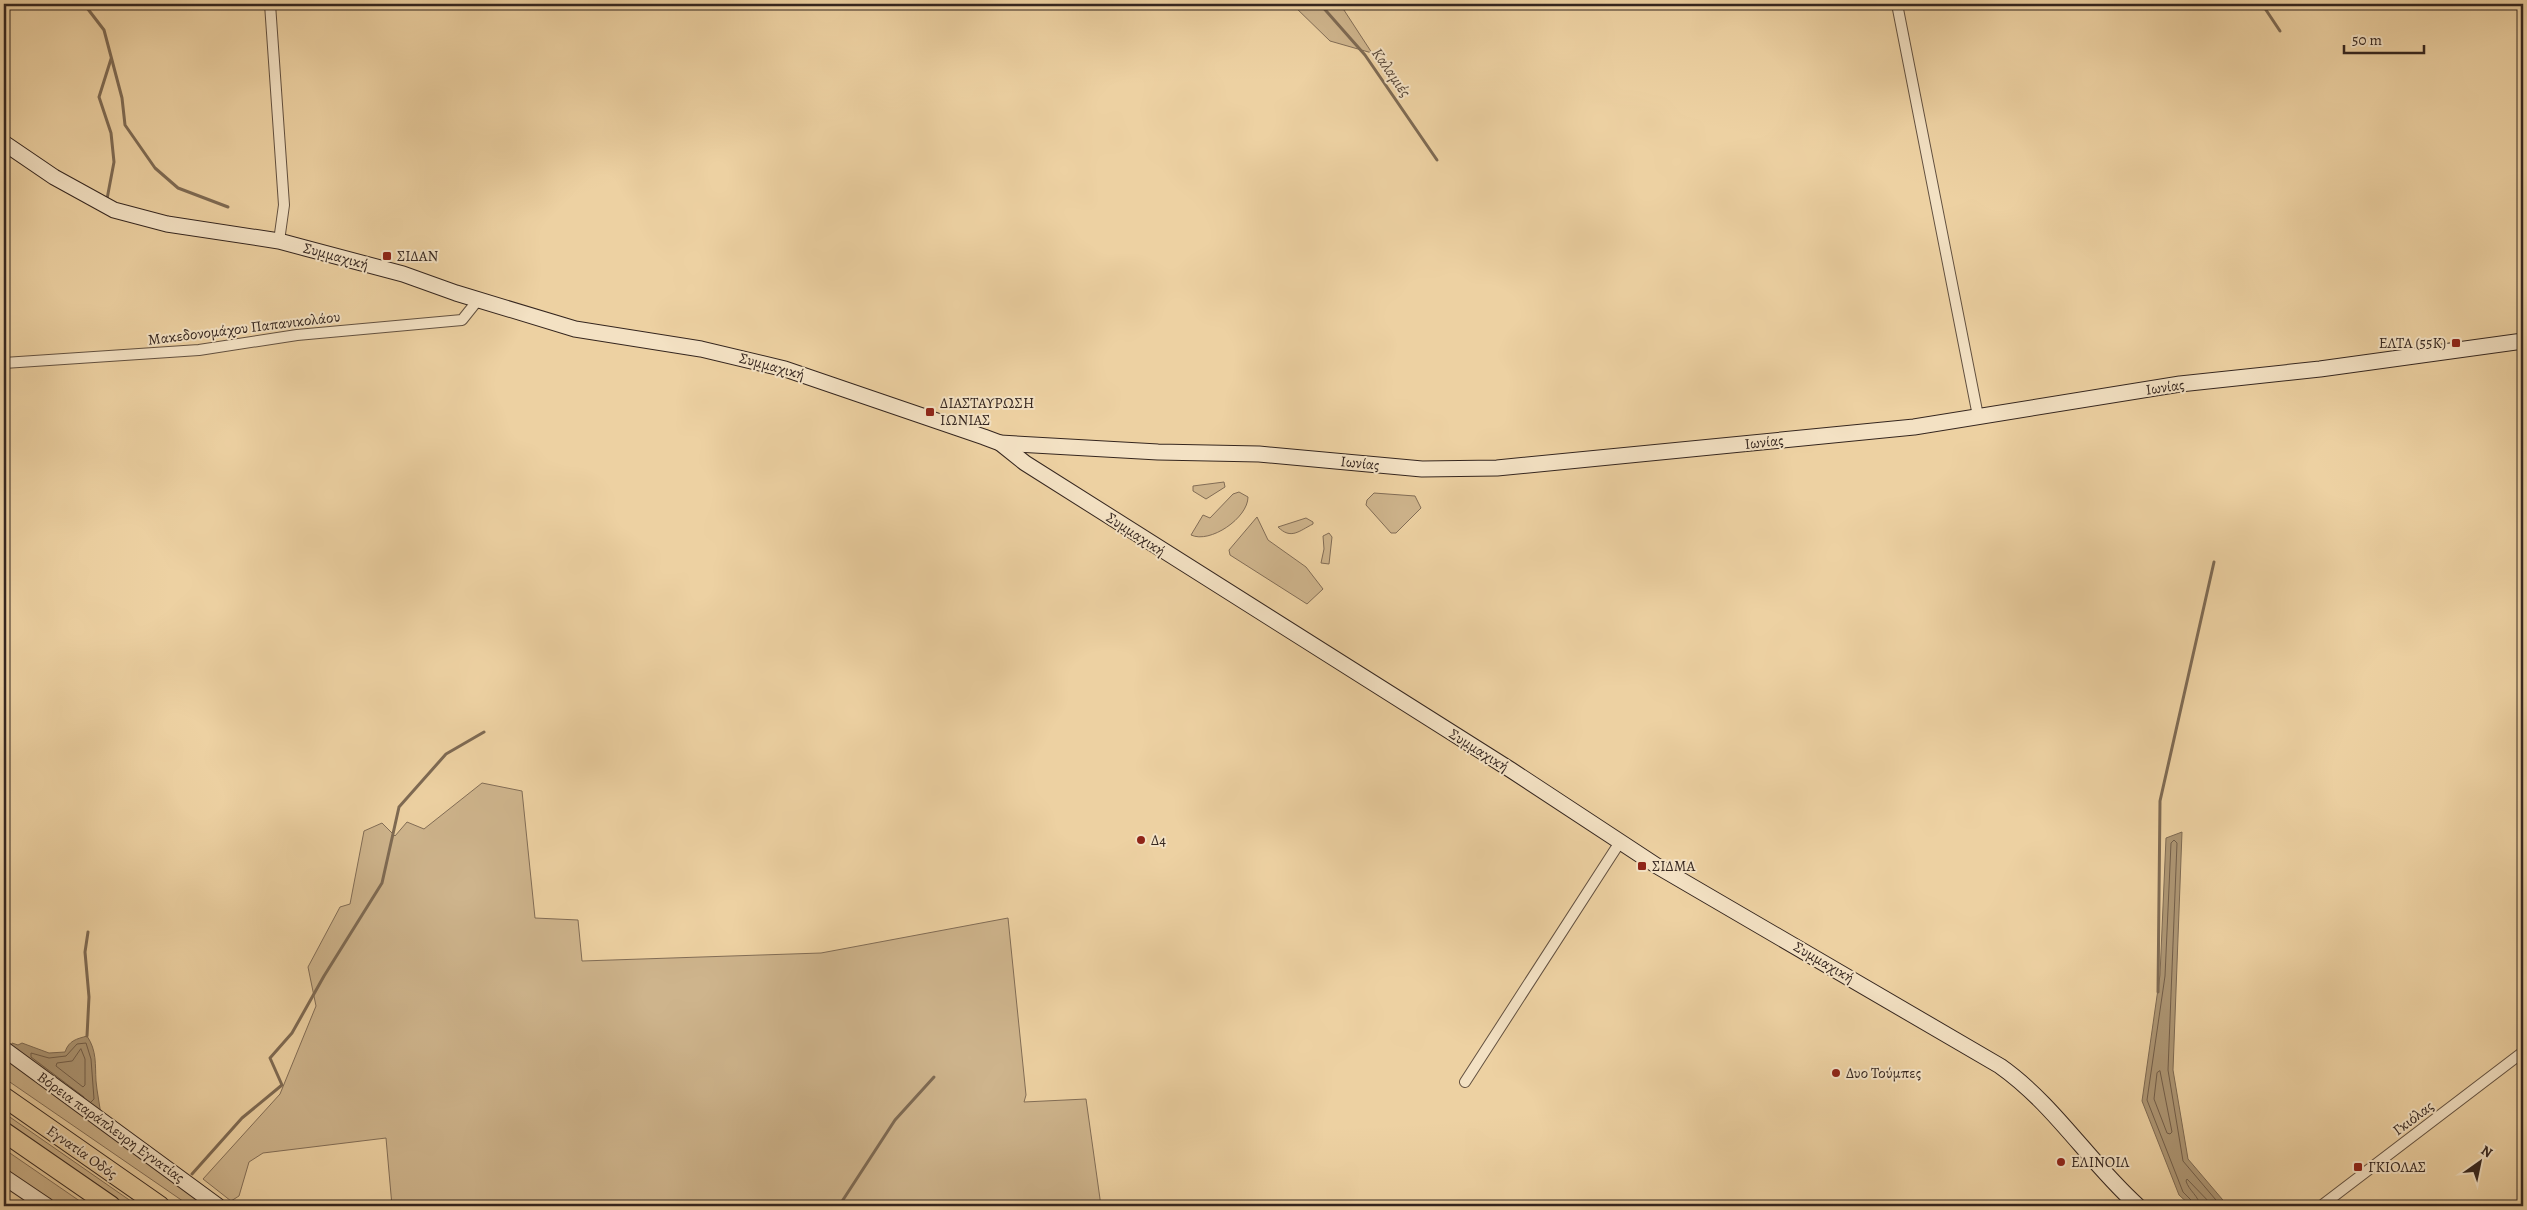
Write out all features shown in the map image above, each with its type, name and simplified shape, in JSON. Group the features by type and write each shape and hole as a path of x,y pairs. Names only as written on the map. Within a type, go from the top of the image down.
{"highway":[{"name":"Εγνατία Οδός","path":"4,1097 160,1206"},
{"name":"Εγνατία Οδός","path":"4,1132 111,1206"}],"street":[{"path":"270,4 283,189 283,219 279,241"},
{"path":"1898,4 1978,416"},
{"name":"Συμμαχική","path":"4,143 54,177 114,210 167,224 279,241 394,272 575,329 701,349 785,369 936,419 1000,443 1025,464 1620,842 2000,1066 2028,1088 2060,1119 2100,1169 2138,1206"},
{"name":"Μακεδονομάχου Παπανικολάου","path":"4,362 199,350 297,335 462,320 478,300"},
{"name":"Ιωνίας","path":"1000,443 1158,452 1259,454 1422,469 1497,468 1914,427 2180,384 2320,369 2523,341"},
{"path":"1025,464 1027,454 1035,445"},
{"path":"1465,1082 1620,842"},
{"name":"Βόρεια παράπλευρη Εγνατίας","path":"4,1049 218,1206"},
{"name":"Γκιόλας","path":"2321,1206 2523,1052"},
{"path":"4,1177 47,1206"}],"shaded area":[{"path":"1292,4 1340,4 1372,53 1330,41"},
{"path":"1224,482 1225,487 1206,499 1193,491 1193,486"},
{"path":"1239,492 1248,497 1242,513 1235,521 1208,536 1199,537 1191,535 1203,515 1210,518 1233,494"},
{"path":"1374,493 1415,496 1421,508 1396,533 1391,533 1366,505 1367,500"},
{"path":"1257,517 1268,540 1306,567 1323,589 1307,604 1230,555 1229,550"},
{"path":"1306,518 1313,522 1313,524 1295,533 1287,533 1278,527"},
{"path":"1329,533 1332,537 1329,564 1321,563 1324,549 1323,536"},
{"path":"482,783 522,791 535,918 578,920 582,961 821,953 1008,918 1026,1095 1024,1102 1086,1099 1101,1206 392,1206 386,1138 263,1153 249,1162 239,1196 231,1201 203,1179 280,1094 316,1006 308,967 340,907 350,904 364,831 382,823 395,836 407,822 424,829"},
{"path":"4,1057 213,1206 190,1206 4,1078"},
{"path":"4,1113 138,1206 127,1206 4,1121"},
{"path":"4,1149 87,1206 53,1206 4,1172"}],"water":[{"path":"2182,832 2173,1070 2188,1159 2228,1206 2191,1206 2179,1195 2142,1101 2160,975 2166,838"},
{"path":"87,1036 94,1052 96,1085 101,1117 11,1047 12,1043 18,1045 22,1043 49,1053 65,1052 71,1042"}],"waterway":[{"path":"84,4 104,30 122,98 125,125 155,168 178,188 228,207"},
{"name":"Καλαμιές","path":"1320,4 1365,55 1437,160"},
{"name":"Καλαμιές","path":"2262,4 2280,31"},
{"path":"107,199 114,162 111,133 99,97 111,59"},
{"path":"2158,992 2160,801 2214,562"},
{"path":"192,1174 242,1118 282,1085 270,1058 292,1033 324,976 382,883 399,807 446,754 484,732"},
{"path":"87,1036 89,997 85,952 88,932"},
{"path":"839,1206 895,1120 934,1077"}],"place":[{"name":"ΣΙΔΑΝ","path":"387,256"},
{"name":"ΕΛΤΑ (55Κ)","path":"2456,343"},
{"name":"ΔΙΑΣΤΑΥΡΩΣΗ ΙΩΝΙΑΣ","path":"930,412"},
{"name":"Δ4","path":"1141,840"},
{"name":"ΣΙΔΜΑ","path":"1642,866"},
{"name":"Δυο Τούμπες","path":"1836,1073"},
{"name":"ΕΛΙΝΟΙΛ","path":"2061,1162"},
{"name":"ΓΚΙΟΛΑΣ","path":"2358,1167"}]}
